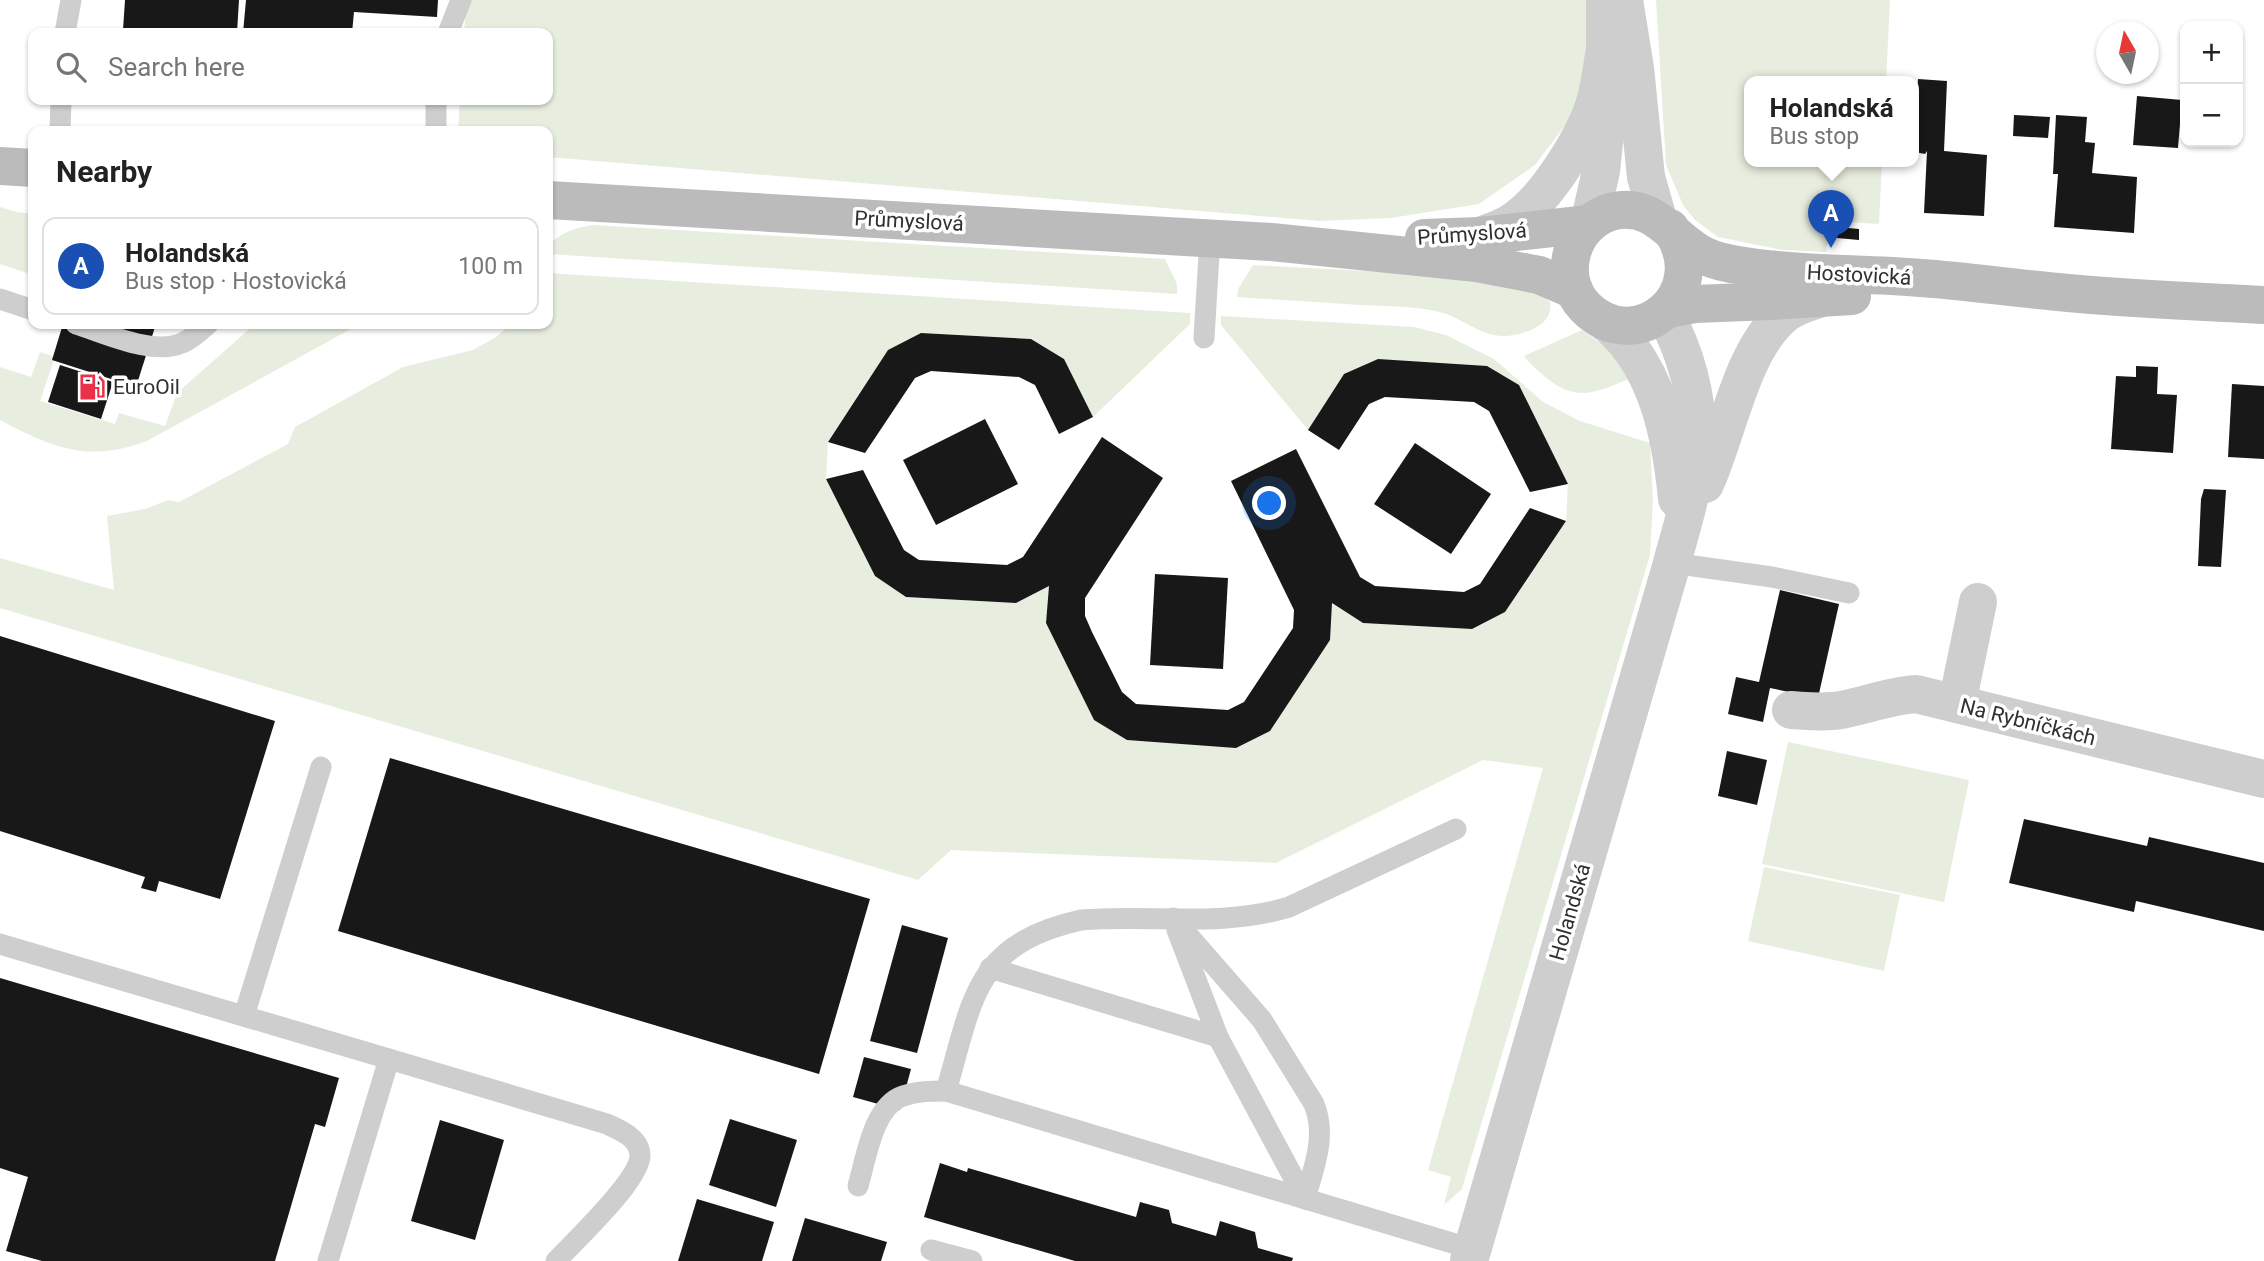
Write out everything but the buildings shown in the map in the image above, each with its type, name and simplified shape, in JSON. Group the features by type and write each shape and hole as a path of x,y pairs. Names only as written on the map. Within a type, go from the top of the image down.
{"main road":[{"path":"0,166 28,168"},
{"name":"Průmyslová","path":"553,200 1271,242 1477,263 1539,275 1574,290"},
{"name":"Hostovická","path":"1589,224 1615,211 1630,210 1664,223 1703,256 1732,264 1793,272 1949,280 2060,292 2264,305"},
{"path":"1664,223 1683,250 1685,276 1681,288 1665,311"},
{"path":"1589,224 1581,233 1571,255 1569,267 1574,290 1585,307 1601,319"},
{"name":"Průmyslová","path":"1271,242 1480,236 1589,224"},
{"name":"Hostovická","path":"1601,319 1628,326 1643,323 1665,311 1695,304 1772,302 1825,297 2060,292"}],"street":[{"path":"1589,224 1604,152 1605,0"},
{"path":"1623,0 1635,68 1644,168 1664,223"},
{"path":"1480,236 1501,228 1526,212 1568,158 1581,137 1596,99 1605,50"},
{"name":"Holandská","path":"1672,563 1687,522 1714,464 1732,407 1761,342 1786,313 1825,297"},
{"name":"Holandská","path":"1470,1255 1672,563 1694,474 1698,442 1689,369 1665,311"},
{"name":"Holandská","path":"1601,319 1616,331 1636,358 1662,413 1673,459 1677,497 1677,535 1672,563"},
{"path":"1957,704 1978,602"},
{"name":"Na Rybníčkách","path":"1791,710 1831,711 1916,694 2264,779"}],"lane":[{"path":"66,28 71,0"},
{"path":"450,28 461,0"},
{"path":"60,126 61,105"},
{"path":"436,105 436,126"},
{"path":"1205,338 1210,238"},
{"path":"0,299 28,308"},
{"path":"92,329 157,347 172,347 183,343 201,329"},
{"path":"1672,563 1772,577 1849,593"},
{"path":"244,1016 321,767"},
{"path":"946,1091 973,1002 990,968 1023,940 1060,925 1103,918 1236,918 1263,915 1289,907 1456,829"},
{"path":"1173,918 1256,1012 1314,1104 1321,1131 1305,1199"},
{"path":"1173,918 1218,1037 1305,1199"},
{"path":"0,944 622,1130 635,1141 640,1154 636,1170 613,1201 556,1261"},
{"path":"990,968 1218,1037"},
{"path":"328,1261 389,1059"},
{"path":"858,1186 879,1116 887,1106 900,1097 916,1092 946,1091 1305,1199 1470,1255"},
{"path":"931,1250 972,1261"}],"green space":[{"path":"466,0 1588,0 1589,52 1573,115 1535,165 1479,204 1391,218 1320,221 553,157 553,126 458,126 460,105 553,105 553,28 464,28"},
{"path":"1656,0 1890,0 1886,76 1744,76 1744,167 1882,167 1879,224 1830,221 1826,252 1783,250 1718,237 1695,220 1683,205 1666,165"},
{"path":"0,207 28,213 28,273 0,264"},
{"path":"593,225 1165,259 1177,284 1177,294 553,254 553,242 574,229"},
{"path":"1253,265 1403,273 1501,282 1539,293 1550,302 1550,310 1536,328 1505,336 1478,330 1444,313 1426,309 1237,297 1238,289"},
{"path":"553,273 1190,313 1190,324 1093,417 1063,358 1031,339 921,333 888,350 828,441 826,479 875,576 906,597 1016,603 1049,586 1046,623 1094,720 1236,748 1332,603 1363,623 1472,629 1505,612 1566,521 1568,484 1519,386 1378,359 1343,375 1308,430 1221,325 1221,316 1414,327 1446,335 1494,359 1543,402 1580,421 1650,443 1653,501 1650,555 1462,1189 1444,1205 1451,1177 1428,1170 1543,768 1483,760 1276,863 951,850 918,880 0,608 0,558 114,590 107,516 145,509 168,500 179,502 288,444 295,427 403,367 473,350 505,329 553,329"},
{"path":"249,329 351,329 147,441 126,448 107,451 71,449 54,445 0,420 0,367 31,377 40,352 55,357 40,401 115,424 119,413 165,426 177,393"},
{"path":"1582,330 1611,351 1632,378 1597,391 1577,393 1556,385 1524,356"},
{"path":"1788,742 1969,780 1944,902 1762,864"},
{"path":"1764,867 1900,895 1884,971 1748,941"}],"place":[{"name":"Holandská","path":"1831,248"},
{"name":"EuroOil","path":"92,387"}]}
